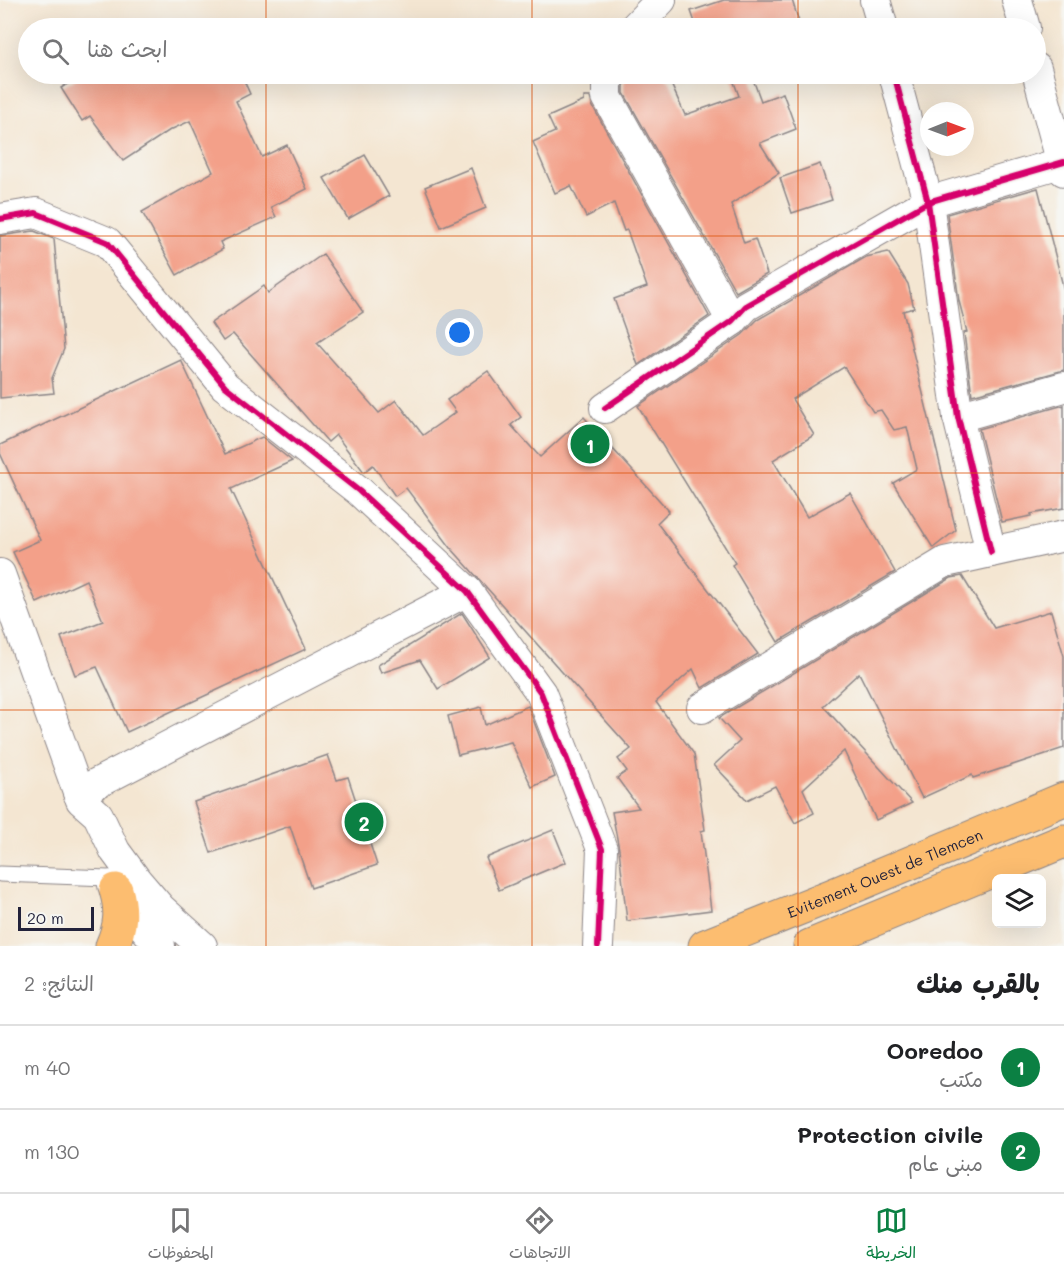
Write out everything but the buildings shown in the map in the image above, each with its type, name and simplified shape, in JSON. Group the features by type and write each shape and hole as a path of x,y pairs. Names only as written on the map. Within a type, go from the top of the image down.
{"highway":[{"name":"Evitement Ouest de Tlemcen","path":"705,946 1064,799"},
{"path":"810,946 1064,841"},
{"path":"112,884 120,904 118,933 112,946"}],"street":[{"path":"644,18 661,0"},
{"path":"875,0 880,18"},
{"path":"1017,0 1022,18"},
{"path":"607,84 607,96 732,321"},
{"path":"897,84 928,201 958,417 991,552"},
{"path":"605,408 732,321 746,306 928,201 1063,165 1040,84"},
{"path":"0,219 36,213 107,242 225,386 359,492 467,591 541,693 602,849 598,946"},
{"path":"958,417 1064,387"},
{"path":"702,708 945,562 1064,536"},
{"path":"0,574 79,796 81,822 112,884 130,911 160,946"},
{"path":"79,796 467,591"},
{"path":"79,796 98,815 115,851 137,881 161,909 202,946"}],"lane":[{"path":"0,874 112,884"}],"cycle path":[{"path":"897,84 928,202 958,417 991,552"},
{"path":"605,408 732,321 746,306 928,202 1064,162"},
{"path":"0,219 36,213 107,242 225,386 359,491 467,591 541,693 602,849 598,946"}],"place":[{"name":"Ooredoo","path":"590,444"},
{"name":"Protection civile","path":"364,822"}]}
